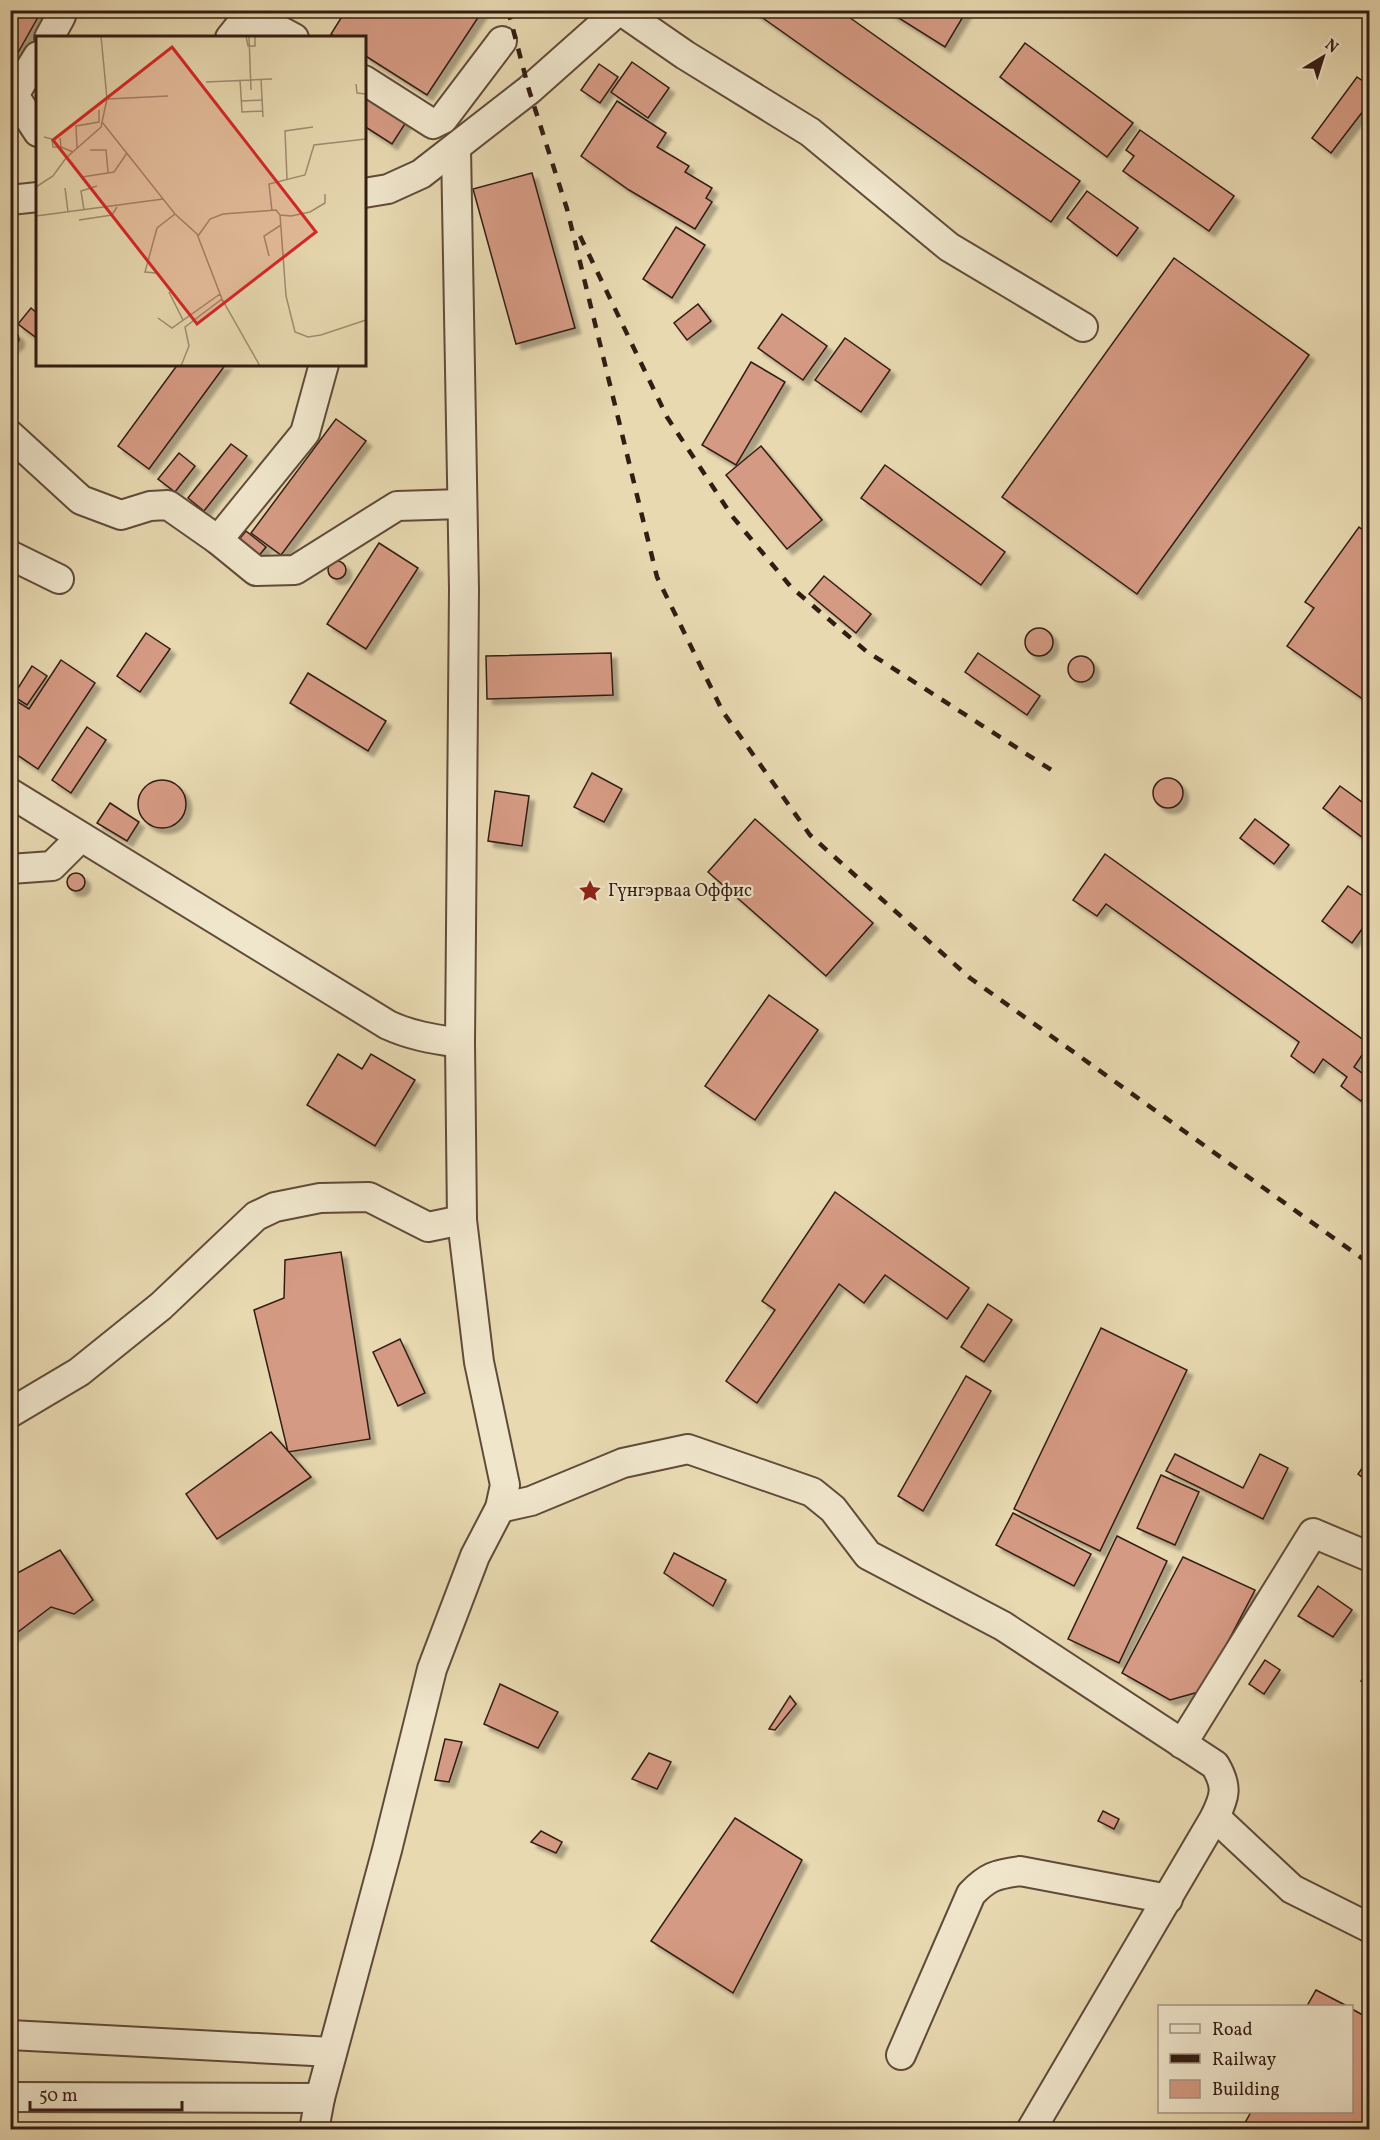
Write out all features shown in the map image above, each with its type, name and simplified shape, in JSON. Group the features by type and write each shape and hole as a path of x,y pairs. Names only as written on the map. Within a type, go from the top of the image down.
{"street":[{"path":"366,193 388,189 421,174 529,90 619,10 685,56 737,85 810,132 949,247 1083,327"},
{"path":"232,36 242,23 268,24 290,36"},
{"path":"366,81 433,124 443,119 502,41"},
{"path":"36,59 12,93 36,129"},
{"path":"314,2130 320,2098 387,1850 432,1669 475,1556 500,1508 505,1485 479,1362 462,1220 460,1043 464,588 456,148"},
{"path":"10,200 36,197"},
{"path":"218,540 305,434 323,366"},
{"path":"10,435 81,500 121,515 150,506 168,505 218,540 256,571 296,570 396,506 462,504"},
{"path":"10,555 59,579"},
{"path":"10,793 388,1024 417,1036 460,1043"},
{"path":"10,869 52,866 81,837"},
{"path":"10,1413 79,1372 160,1306 256,1216 275,1207 320,1198 369,1197 428,1227 462,1220"},
{"path":"500,1508 531,1501 623,1463 688,1449 812,1492 833,1509 868,1555 1003,1626 1215,1765 1222,1776 1225,1796 1215,1817 1031,2130"},
{"path":"1182,1744 1313,1533 1370,1557"},
{"path":"1215,1817 1292,1888 1370,1928"},
{"path":"901,2055 971,1894 983,1881 1000,1873 1020,1871 1168,1899"},
{"path":"10,2035 332,2052"},
{"path":"10,2097 320,2098"}],"building":[{"path":"10,10 42,10 11,65 10,65"},
{"path":"346,10 483,10 427,95 366,56 366,36 334,36 331,34"},
{"path":"839,10 1080,181 1051,222 753,11"},
{"path":"886,10 967,10 945,47"},
{"path":"1025,43 1133,123 1107,157 1000,77"},
{"path":"632,62 669,88 648,118 611,92"},
{"path":"599,64 618,77 600,103 581,90"},
{"path":"1357,77 1370,86 1370,102 1331,153 1312,138"},
{"path":"366,87 410,116 392,144 366,127"},
{"path":"617,101 666,133 657,147 689,166 685,172 712,188 706,198 712,202 695,229 629,190 581,156"},
{"path":"1140,130 1234,196 1209,231 1123,171 1134,156 1126,150"},
{"path":"532,173 575,328 516,344 473,189"},
{"path":"1087,191 1138,228 1117,256 1067,218"},
{"path":"676,227 705,245 672,298 643,279"},
{"path":"1174,258 1309,355 1137,594 1002,497"},
{"path":"698,304 711,321 687,340 674,323"},
{"path":"31,308 36,312 36,338 18,324"},
{"path":"782,314 827,346 803,380 758,348"},
{"path":"10,330 18,335 19,340 10,348"},
{"path":"845,338 890,370 861,412 815,380"},
{"path":"751,362 785,382 736,465 702,445"},
{"path":"177,366 225,366 149,469 118,446"},
{"path":"336,419 366,441 281,555 251,533"},
{"path":"231,444 247,456 204,511 188,498"},
{"path":"761,446 822,520 787,549 726,475"},
{"path":"179,453 195,466 175,492 158,479"},
{"path":"885,465 1005,552 981,585 861,498"},
{"path":"1370,523 1370,704 1287,646 1314,608 1305,602 1359,527 1364,531"},
{"path":"246,531 266,547 257,558 237,542"},
{"path":"379,543 418,568 366,649 327,624"},
{"path":"333,561 341,561 346,566 344,577 333,579 328,574 328,566"},
{"path":"824,576 871,614 856,633 809,594"},
{"path":"1039,628 1049,632 1053,642 1049,652 1039,656 1029,652 1025,642 1029,632"},
{"path":"146,633 170,649 140,692 117,676"},
{"path":"611,653 613,695 487,699 486,656"},
{"path":"978,653 1040,696 1027,715 965,672"},
{"path":"1081,656 1090,660 1094,669 1090,678 1081,682 1072,678 1068,669 1072,660"},
{"path":"61,660 95,683 38,769 10,750 10,697 29,709"},
{"path":"32,666 47,676 27,705 13,696"},
{"path":"308,673 386,721 368,751 290,703"},
{"path":"87,727 106,740 71,793 52,780"},
{"path":"592,773 622,789 604,822 574,807"},
{"path":"1168,778 1178,783 1183,793 1178,803 1168,808 1158,803 1153,793 1158,783"},
{"path":"157,780 167,780 179,787 186,799 186,809 179,821 167,828 157,828 142,817 138,809 138,799 149,784"},
{"path":"1340,786 1370,808 1370,843 1323,808"},
{"path":"495,791 529,796 522,846 488,841"},
{"path":"110,803 139,822 127,841 97,823"},
{"path":"755,819 873,923 826,976 708,872"},
{"path":"1255,819 1289,845 1274,864 1240,838"},
{"path":"1105,854 1368,1043 1370,1041 1370,1060 1362,1055 1354,1067 1370,1079 1370,1087 1361,1101 1341,1086 1347,1077 1323,1059 1314,1073 1291,1056 1299,1042 1106,904 1097,916 1073,900"},
{"path":"76,873 82,876 85,882 82,888 76,891 70,888 67,882 70,876"},
{"path":"1348,886 1370,901 1370,918 1352,943 1322,921"},
{"path":"769,995 818,1030 755,1120 705,1086"},
{"path":"338,1054 362,1069 371,1054 415,1080 375,1146 307,1105"},
{"path":"835,1192 969,1288 947,1319 885,1275 864,1303 839,1284 757,1403 726,1381 775,1310 762,1301"},
{"path":"341,1252 370,1439 288,1452 254,1310 284,1298 285,1260"},
{"path":"988,1304 1012,1320 984,1362 961,1347"},
{"path":"1101,1328 1187,1370 1100,1551 1014,1509"},
{"path":"400,1339 425,1393 398,1406 373,1352"},
{"path":"966,1376 991,1391 923,1511 898,1496"},
{"path":"271,1432 311,1477 217,1539 186,1494"},
{"path":"1175,1454 1243,1488 1260,1454 1288,1468 1263,1519 1166,1471"},
{"path":"1370,1457 1370,1483 1358,1474"},
{"path":"1161,1475 1199,1492 1175,1545 1137,1528"},
{"path":"1013,1513 1091,1554 1074,1586 996,1545"},
{"path":"1117,1536 1167,1561 1119,1663 1068,1639"},
{"path":"60,1550 93,1600 74,1614 51,1607 10,1638 10,1577"},
{"path":"674,1553 726,1580 713,1606 664,1573"},
{"path":"1183,1557 1255,1590 1202,1691 1170,1700 1122,1673"},
{"path":"1318,1586 1352,1610 1333,1637 1298,1616"},
{"path":"1265,1660 1280,1670 1264,1694 1249,1684"},
{"path":"1370,1670 1370,1687 1361,1681"},
{"path":"500,1684 558,1712 538,1748 484,1724"},
{"path":"790,1696 796,1704 775,1730 769,1729"},
{"path":"445,1739 462,1742 449,1782 435,1780"},
{"path":"649,1753 671,1762 657,1789 632,1779"},
{"path":"1103,1811 1119,1819 1114,1829 1098,1821"},
{"path":"735,1818 802,1860 733,1993 651,1941"},
{"path":"541,1831 562,1842 556,1853 531,1842"},
{"path":"1316,1990 1345,2005 1308,2005"},
{"path":"1353,2010 1370,2019 1370,2130 1241,2130 1250,2113 1353,2113"}],"railway":[{"path":"508,10 529,90 567,209 657,577 723,712 810,835 970,978 1370,1264"},
{"path":"580,236 667,417 732,516 791,587 866,651 1053,771"}],"place":[{"name":"Гүнгэрваа Оффис","path":"590,891"}]}
